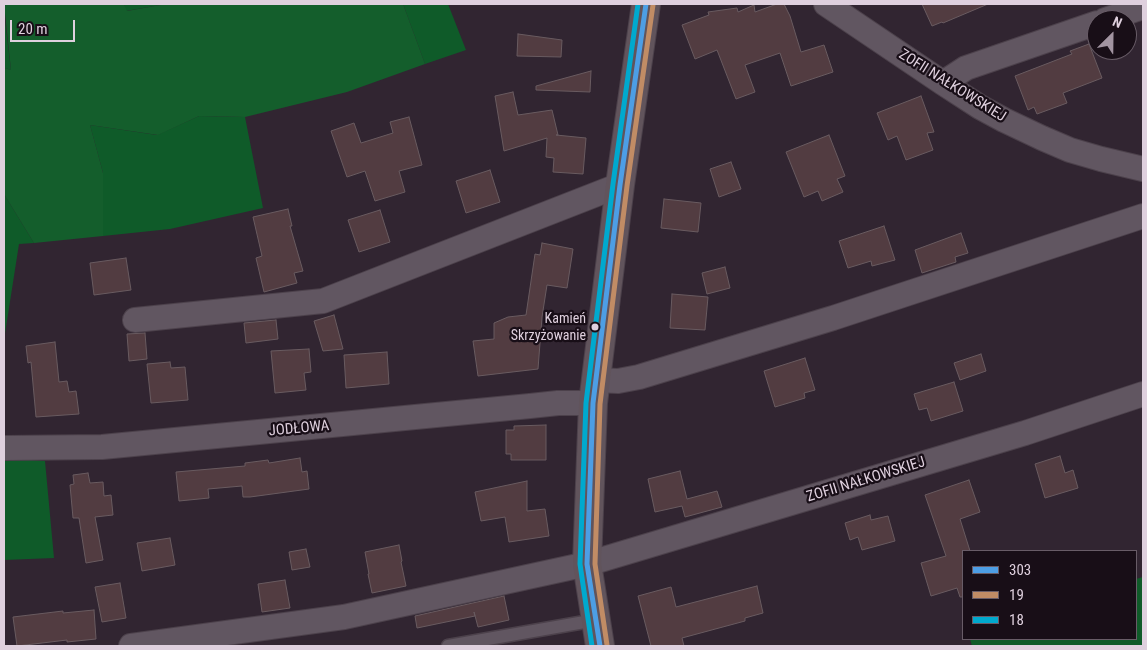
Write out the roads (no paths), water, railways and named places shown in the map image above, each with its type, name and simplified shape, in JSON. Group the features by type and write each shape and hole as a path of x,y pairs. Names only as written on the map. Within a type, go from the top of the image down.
{"street":[{"path":"598,633 587,564 595,391 620,185 646,4"},
{"name":"ZOFII NAŁKOWSKIEJ","path":"826,4 943,83 996,116 1044,140 1070,150 1143,169"},
{"path":"943,83 966,68 1087,26"},
{"path":"135,320 323,301 620,185"},
{"name":"JODŁOWA","path":"4,448 102,447 558,403 618,381 640,377 842,315 1143,216"},
{"name":"ZOFII NAŁKOWSKIEJ","path":"131,646 344,617 587,564 1025,433 1143,394"}],"lane":[{"path":"448,646 598,633"}],"place":[{"name":"Kamień Skrzyżowanie","path":"595,327"}]}
